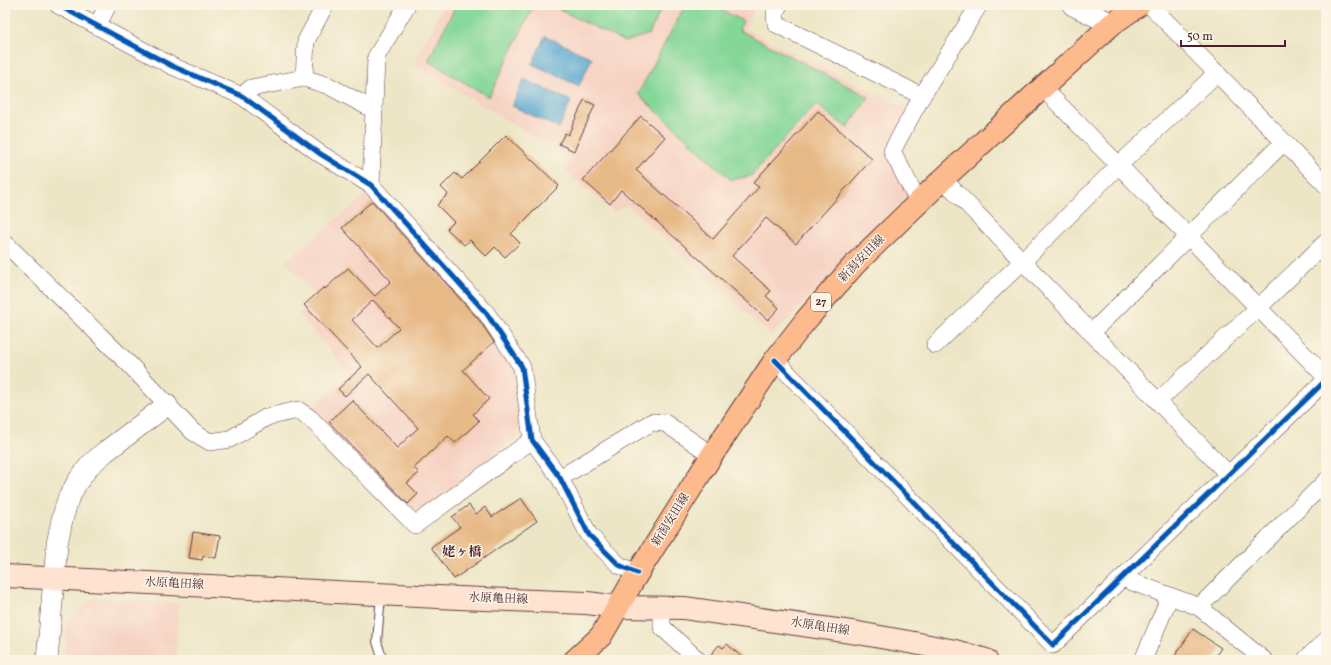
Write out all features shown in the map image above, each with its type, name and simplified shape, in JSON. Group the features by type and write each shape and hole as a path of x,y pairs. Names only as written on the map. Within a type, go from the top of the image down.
{"main road":[{"name":"新潟安田線","path":"575,660 601,636 637,574 712,455 775,360 806,320 855,264 943,179 1112,24 1138,5"},
{"name":"水原亀田線","path":"5,576 684,608 851,632 935,647 986,660"}],"street":[{"path":"58,5 172,66 242,96 319,153 371,185 487,314 522,367 532,440 560,478 589,535 619,565 637,574"},
{"path":"97,26 108,5"},
{"path":"304,78 306,42 325,5"},
{"path":"371,185 376,57 407,5"},
{"path":"779,5 775,13 776,24 922,96"},
{"path":"919,203 892,151 922,96 979,5"},
{"path":"1073,5 1112,24"},
{"path":"1150,5 1326,185"},
{"path":"935,345 1023,261 1118,166 1217,73"},
{"path":"242,96 251,88 304,78 328,86 374,110"},
{"path":"775,360 1053,645 1326,378 1043,88"},
{"path":"1091,332 1284,142"},
{"path":"943,179 1228,474"},
{"path":"1158,401 1326,242"},
{"path":"5,243 130,365 193,432 210,442 230,439 267,417 298,410 310,418 415,525 532,440"},
{"path":"47,660 57,544 68,499 78,481 90,465 167,405"},
{"path":"560,478 652,422 665,423 712,455"},
{"path":"1199,607 1326,481"},
{"path":"1122,578 1199,607 1264,660"},
{"path":"1142,660 1170,596"},
{"path":"662,607 662,627 698,660"},
{"path":"1308,660 1326,643"}],"lane":[{"path":"381,594 377,642 383,660"}],"shaded area":[{"path":"441,5 756,5 745,29 910,110 884,148 909,194 772,336 627,205 614,212 565,171 570,158 414,65 443,6"},
{"path":"370,192 494,329 522,374 526,413 516,436 426,509 407,508 311,409 349,376 332,352 299,314 314,294 286,261"},
{"path":"93,598 180,603 175,660 64,660 67,621"}],"green space":[{"path":"456,5 534,5 489,97 428,61"},
{"path":"550,5 663,5 649,34 625,42"},
{"path":"685,5 712,5 743,21 739,30 869,97 847,128 816,104 751,176 731,180 638,94"}],"water":[{"path":"545,36 592,58 579,86 532,64"},
{"path":"524,79 571,101 559,128 512,106"}],"building":[{"path":"584,100 595,105 574,151 559,144 565,133 568,135"},
{"path":"818,111 872,159 796,244 766,218 732,256 771,291 766,296 779,308 768,320 621,190 610,204 583,180 641,116 665,137 636,170 713,239 759,187 753,183"},
{"path":"506,135 559,186 511,234 520,243 505,257 495,247 486,256 470,240 464,245 447,229 454,222 437,205 448,194 441,187 455,173 462,179"},
{"path":"372,201 479,320 494,342 463,370 489,399 473,414 479,421 455,443 448,436 414,468 419,473 407,483 418,494 408,504 329,422 352,400 397,448 418,428 369,374 345,396 338,389 362,367 304,305 324,287 325,289 348,268 375,296 391,281 342,228","holes":["373,300 399,328 378,348 352,320"]},
{"path":"521,498 537,521 454,579 431,547 460,527 452,517 469,505 476,514 485,507 492,517"},
{"path":"193,532 220,536 216,558 203,556 202,560 189,558"},
{"path":"1193,629 1221,648 1213,660 1172,660"},
{"path":"727,644 745,660 708,660 719,645 723,648"}],"cycle path":[{"path":"58,5 172,66 242,96 319,153 371,185 487,314 522,367 532,440 560,478 589,535 619,565 637,573"},
{"path":"775,360 1053,645 1326,380"}],"district":[{"name":"姥ヶ橋","path":"462,553"}]}
